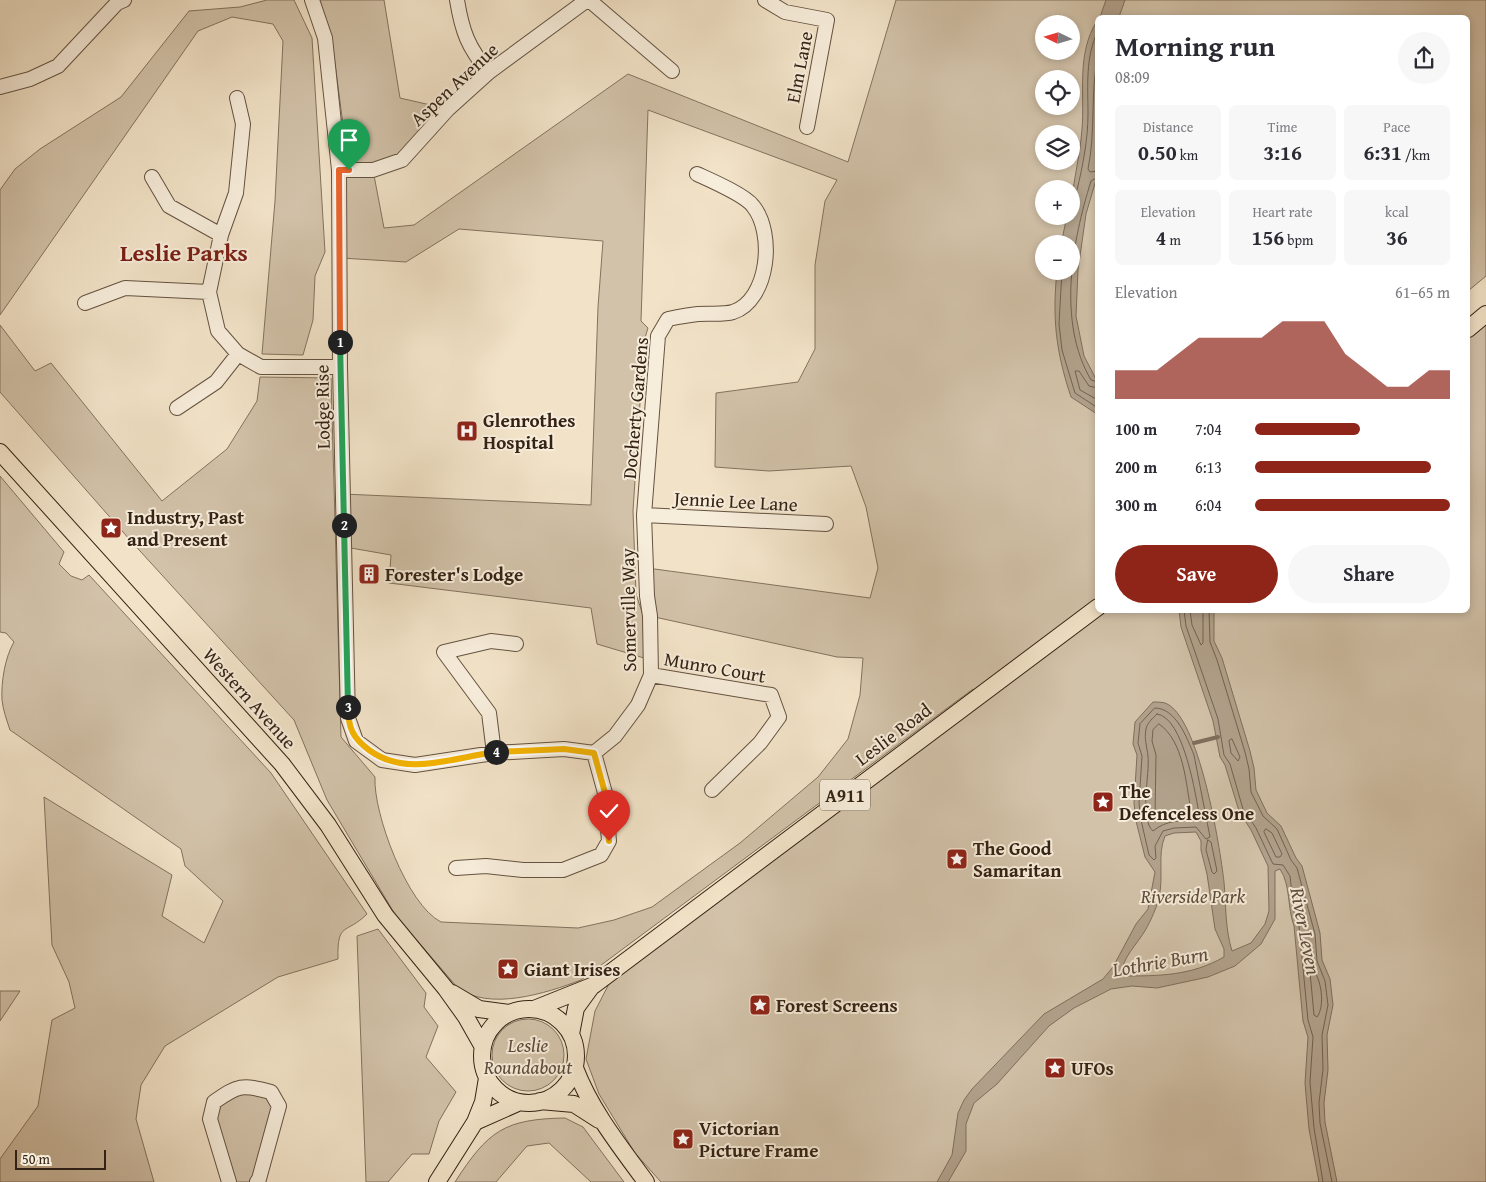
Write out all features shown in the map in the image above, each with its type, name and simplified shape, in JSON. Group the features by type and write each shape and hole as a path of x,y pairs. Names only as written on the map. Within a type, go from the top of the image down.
{"main road":[{"path":"1470,327 1486,314"},
{"name":"Western Avenue","path":"0,452 282,764 328,825 384,915 446,989"},
{"name":"Leslie Road","path":"594,985 1095,609"},
{"name":"A911","path":"509,1013 522,1009 534,1009 594,985"},
{"name":"A911","path":"540,1102 562,1089 570,1079 574,1068 575,1045 571,1034 576,1008 594,985"},
{"path":"446,989 479,1009 509,1013"},
{"path":"446,989 466,1017 483,1047"},
{"path":"534,1009 549,1013 562,1022 571,1034"},
{"path":"509,1013 497,1021 488,1033 483,1047 482,1063 487,1078 501,1093 520,1102"},
{"path":"574,1068 585,1094 603,1123 646,1182"},
{"path":"437,1182 475,1122 483,1102 487,1078"},
{"path":"475,1122 520,1102 540,1102 574,1104 603,1123"}],"street":[{"path":"0,87 30,79 58,66 117,3 124,0"},
{"name":"Lodge Rise","path":"312,0 325,38 339,170 340,367 348,718 356,741 382,760 415,765 494,753"},
{"path":"457,0 461,27 473,54 489,72"},
{"path":"588,0 672,71"},
{"name":"Aspen Avenue","path":"339,170 373,170 402,160 448,109 489,72 588,0"},
{"name":"Elm Lane","path":"764,0 785,12 827,20 807,127"},
{"path":"237,98 243,124 236,188 221,234 209,292 218,331 238,354 261,367 340,367"},
{"name":"Docherty Gardens","path":"644,515 658,336 668,319 697,314 732,312 753,299 763,276 765,233 753,205 720,185 697,174"},
{"path":"152,177 169,206 221,234"},
{"path":"85,303 125,288 209,292"},
{"path":"177,408 216,382 238,354"},
{"name":"Jennie Lee Lane","path":"644,515 826,524"},
{"name":"Somerville Way","path":"594,753 615,736 638,705 650,675 650,616 647,596 644,515"},
{"path":"456,868 486,866 523,870 563,870 601,855 609,841 605,793 594,753 564,749 494,753 489,713 444,652 491,641 516,644"},
{"name":"Munro Court","path":"650,675 771,695 780,717 760,743 712,790"},
{"path":"229,1182 210,1119 214,1102 234,1088 254,1088 271,1092 279,1106 259,1179 256,1182"}],"green space":[{"path":"267,0 294,0 312,38 325,252 315,276 313,320 303,355 262,354 275,201 283,41 273,24 232,17 198,31 0,315 0,190 15,169 40,149 121,97 189,11 240,7"},
{"name":"Riverside Park","path":"318,0 384,0 400,98 448,109 402,160 373,170 384,228 414,225 628,74 848,162 896,0 1486,0 1486,276 1470,289 1470,15 1095,15 1095,613 1470,613 1470,322 1486,326 1486,1182 661,1182 635,1153 599,1094 586,1059 595,1011 613,976 980,699 973,689 581,980 535,995 518,998 485,998 470,994 457,987 396,916 327,800 294,720 130,540 0,392 0,325 35,371 51,363 162,501 227,449 257,401 260,377 331,378 341,737 375,777 380,812 394,857 416,897 428,912 441,922 578,928 614,920 652,907 740,843 818,777 848,739 860,695 863,658 837,657 650,616 647,568 870,598 878,568 866,507 851,466 769,471 715,467 716,393 798,382 815,349 815,265 825,201 837,180 648,110 641,321 648,328 644,341 633,511 636,594 643,615 644,658 597,644 591,608 389,583 391,555 345,547 343,494 591,505 598,307 603,241 459,229 406,262 341,258 339,170 349,170 332,41"},
{"path":"0,476 64,552 59,564 71,576 82,580 89,575 271,773 367,914 341,934 338,959 278,977 165,1046 141,1085 136,1119 154,1182 0,1182 0,1159 38,1106 52,1020 75,1008 69,982 52,945 44,797 172,875 162,916 204,943 223,901 185,866 181,849 10,730 3,704 2,685 6,662 14,642 6,633 0,632"},
{"path":"378,929 426,993 424,1007 438,1026 426,1057 456,1092 439,1121 429,1154 412,1154 388,1182 366,1182 357,936"},
{"path":"0,991 20,991 0,1021"},
{"name":"Leslie Roundabout","path":"528,1019 548,1025 558,1035 564,1055 558,1075 548,1085 528,1091 508,1085 498,1075 492,1055 498,1035 508,1025"},
{"path":"254,1088 279,1106 257,1182 229,1182 225,1172 214,1102"},
{"path":"565,1118 583,1127 624,1182 591,1182 549,1143 527,1146 496,1182 455,1182 478,1151 499,1131 527,1121"}],"water":[{"path":"1106,0 1125,0 1120,15 1101,15"},
{"path":"1095,25 1095,183 1086,214 1080,256 1080,235 1063,235 1065,225 1080,225 1080,180 1074,180 1076,170 1080,170 1083,74 1086,47"},
{"path":"1056,280 1078,280 1076,316 1084,356 1095,377 1095,413 1071,397 1056,335"},
{"name":"River Leven","path":"1179,613 1214,613 1214,641 1222,658 1250,751 1256,790 1267,813 1281,826 1296,858 1302,866 1320,933 1322,960 1330,979 1333,1005 1327,1035 1328,1070 1324,1103 1325,1122 1337,1182 1319,1182 1309,1129 1305,1083 1308,1037 1303,1021 1294,926 1286,882 1280,869 1275,871 1275,919 1261,944 1235,966 1208,977 1157,988 1132,986 1111,989 1074,1008 1049,1026 997,1084 974,1103 966,1124 966,1151 948,1182 937,1182 952,1155 958,1113 972,1089 1044,1014 1103,979 1113,967 1136,924 1148,909 1155,872 1145,857 1136,821 1134,803 1137,755 1133,744 1135,722 1153,702 1165,703 1177,713 1188,731 1198,756 1213,813 1218,841 1224,882 1227,925 1232,951 1251,943 1265,924 1269,911 1268,866 1251,830 1239,811 1225,765 1220,757 1213,721 1181,627","holes":["1196,832 1201,841 1201,850 1207,874 1215,929 1224,949 1224,957 1199,968 1174,974 1121,976 1127,957 1146,929 1157,905 1160,889 1161,851 1165,836 1174,833"]}],"waterway":[{"path":"1194,743 1218,737"}],"place":[{"name":"Glenrothes Hospital","path":"467,431"},
{"name":"Industry, Past and Present","path":"111,528"},
{"name":"Forester's Lodge","path":"369,574"},
{"name":"The Defenceless One","path":"1103,802"},
{"name":"The Good Samaritan","path":"957,859"},
{"name":"Giant Irises","path":"508,969"},
{"name":"Forest Screens","path":"760,1005"},
{"name":"UFOs","path":"1055,1068"},
{"name":"Victorian Picture Frame","path":"683,1139"}],"district":[{"name":"Leslie Parks","path":"184,252"}],"route":[{"path":"349,170 339,170 341,258 340,367 348,718 356,741 382,760 415,765 494,753 564,749 594,753 605,793 609,841"}],"water label":[{"name":"Lothrie Burn","path":"1160,961"}]}
